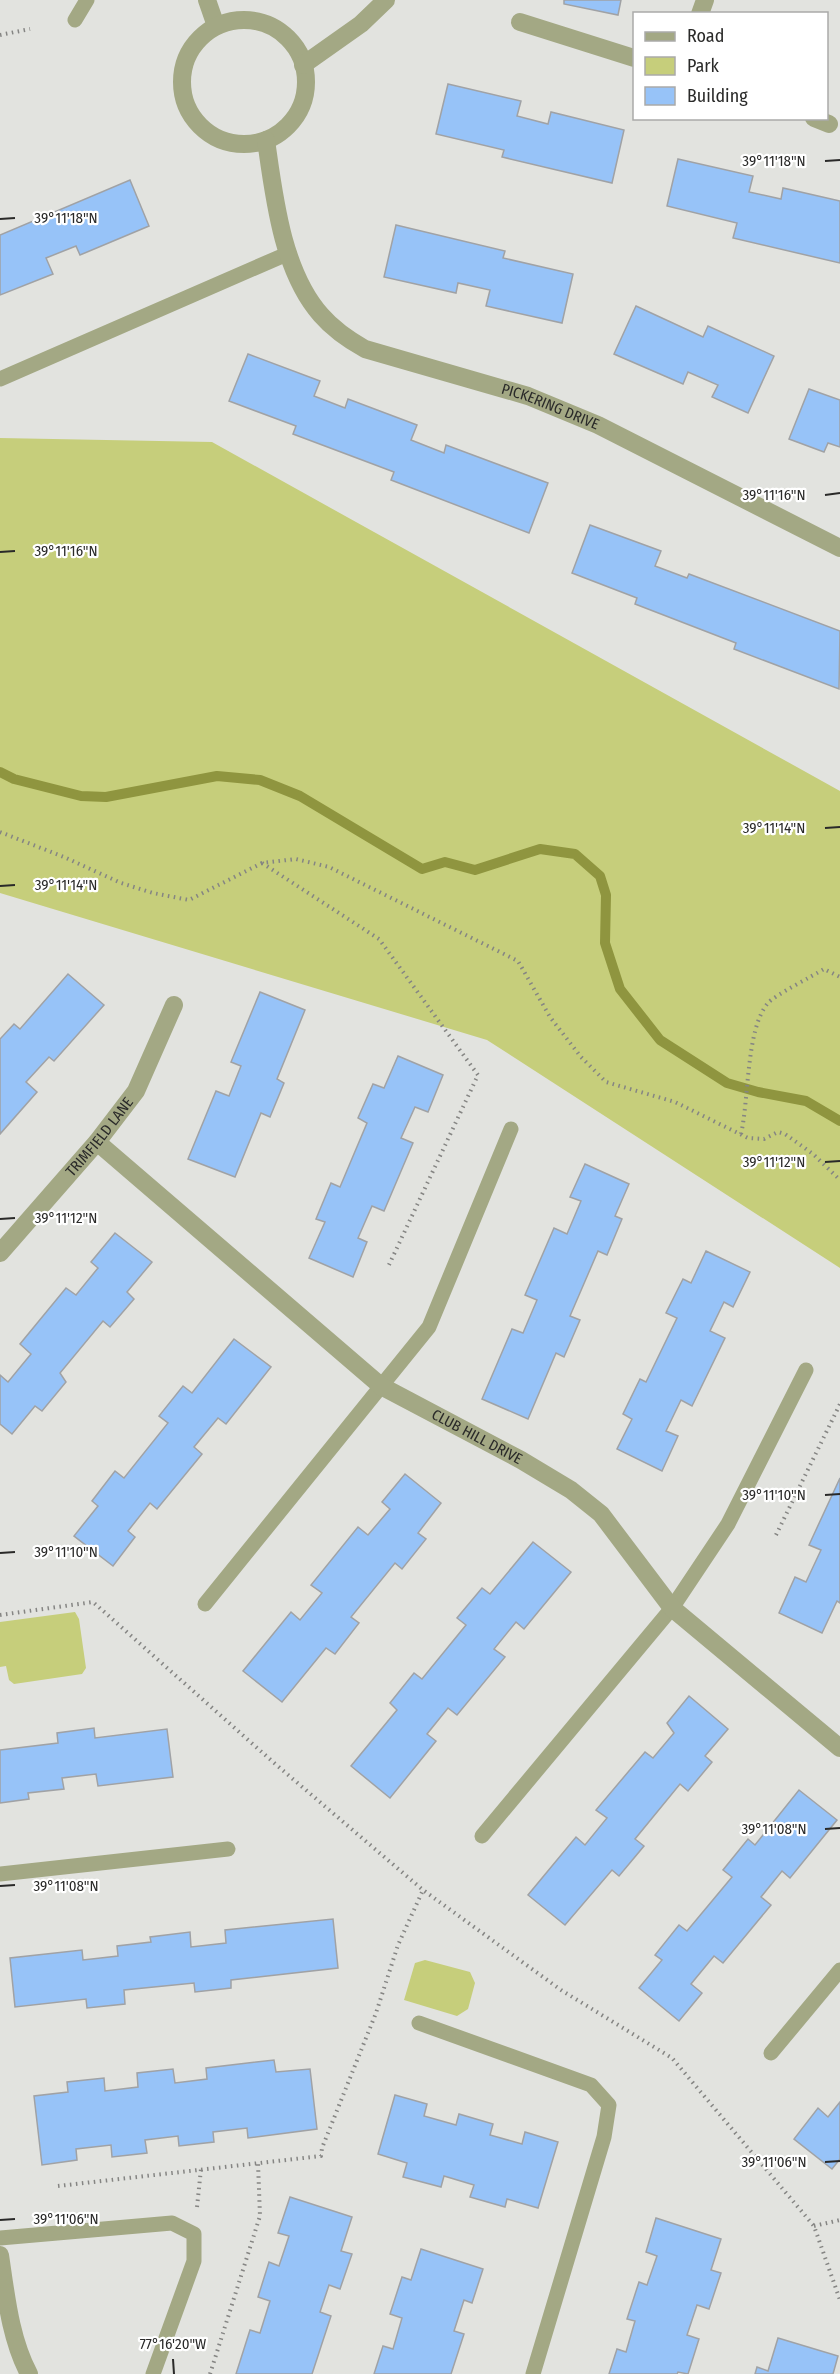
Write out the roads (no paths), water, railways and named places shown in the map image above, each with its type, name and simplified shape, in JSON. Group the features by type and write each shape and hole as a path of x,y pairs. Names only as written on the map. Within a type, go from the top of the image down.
{"street":[{"path":"207,0 216,26"},
{"path":"303,65 361,24 386,0"},
{"path":"251,20 269,25 284,34 296,48 303,65 306,83 303,101 295,117 282,131 266,140 248,144 227,142 208,133 192,118 183,99 181,77 187,56 198,39 216,26 233,21 251,20"},
{"path":"520,22 633,58"},
{"name":"PICKERING DRIVE","path":"266,140 274,193 299,284 321,315 342,335 365,349 528,396 598,425 840,548"},
{"name":"TRIMFIELD LANE","path":"0,1253 97,1142 136,1091 174,1005"},
{"name":"CLUB HILL DRIVE","path":"97,1142 381,1386 521,1460 571,1490 601,1514 672,1608 840,1748"},
{"path":"0,2255 7,2303 22,2361 29,2374"}],"lane":[{"path":"75,20 87,0"},
{"path":"0,379 289,253"},
{"path":"205,1604 429,1327 511,1129"},
{"path":"482,1836 672,1608 728,1524 806,1370"},
{"path":"0,1874 228,1849"},
{"path":"771,2053 840,1970"},
{"path":"419,2023 591,2085 609,2105 604,2137 533,2374"},
{"path":"0,2238 172,2223 194,2234 194,2261 153,2374"}],"waterway":[{"path":"0,772 14,779 81,796 106,797 217,776 260,780 300,796 422,869 445,862 475,870 540,849 575,854 600,876 606,895 605,943 620,989 660,1040 727,1083 758,1092 806,1101 840,1121"}]}
